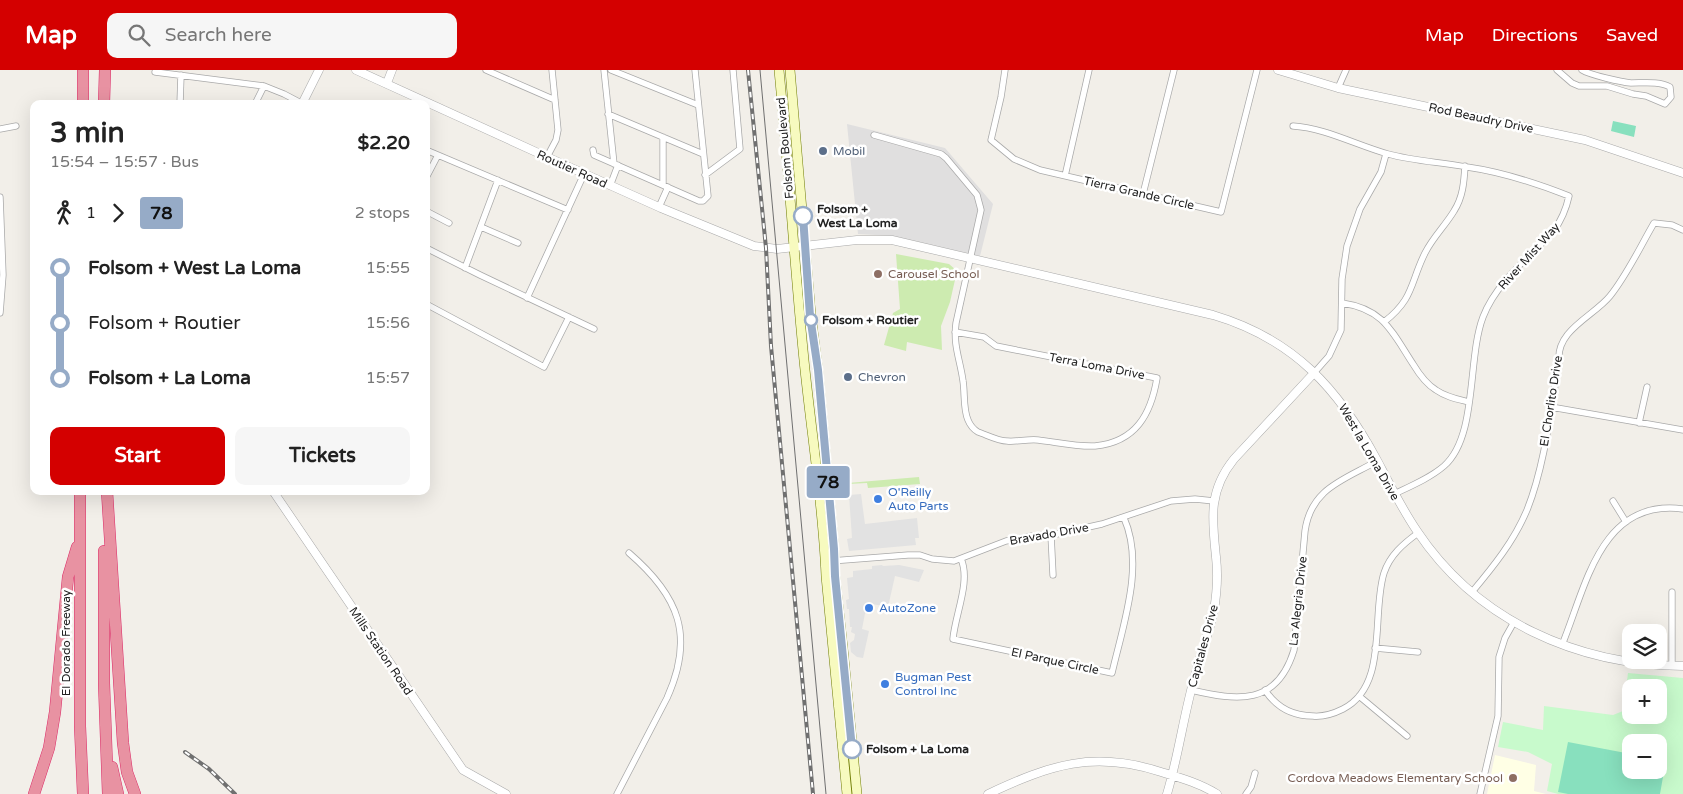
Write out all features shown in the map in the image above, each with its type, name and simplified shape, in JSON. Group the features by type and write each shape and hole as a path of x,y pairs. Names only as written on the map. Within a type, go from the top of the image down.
{"highway":[{"path":"83,70 83,100"},
{"path":"104,100 105,70"},
{"name":"El Dorado Freeway","path":"80,495 80,726 83,794"},
{"path":"105,495 106,744 108,794"},
{"path":"105,495 123,743 127,772 135,794"},
{"path":"34,794 49,748 55,712 68,577 80,536"},
{"path":"106,744 118,794"}],"main road":[{"name":"Folsom Boulevard","path":"779,70 803,351 816,472 830,561 857,794"},
{"name":"Folsom Boulevard","path":"790,70 806,247 810,316 820,392 847,794"},
{"path":"780,87 786,94 788,118 796,129"},
{"path":"803,351 809,363 813,387 820,392"}],"street":[{"path":"305,100 319,70"},
{"name":"Routier Road","path":"356,70 423,100"},
{"path":"387,83 392,70"},
{"path":"486,70 555,100"},
{"path":"546,158 556,140 558,130 552,70"},
{"path":"604,70 608,114 616,165 610,186"},
{"path":"611,70 698,106"},
{"path":"593,150 594,155 703,202 708,196 695,70"},
{"path":"706,175 740,149 733,70"},
{"name":"Tierra Grande Circle","path":"1004,70 1002,97 991,140 1006,154 1040,170 1221,212 1257,70"},
{"path":"1065,176 1089,70"},
{"path":"1143,194 1174,70"},
{"name":"Rod Beaudry Drive","path":"1278,70 1338,88 1585,140 1683,173"},
{"path":"1338,88 1346,70"},
{"path":"1559,71 1572,83 1579,86 1607,86 1646,96 1665,104 1671,97 1670,87 1663,83 1620,82 1589,74 1582,70"},
{"path":"155,72 264,86 295,100"},
{"path":"180,100 181,75"},
{"path":"257,100 264,86"},
{"name":"Routier Road","path":"430,103 546,158 754,246 772,249 794,248"},
{"path":"608,114 703,154"},
{"path":"0,129 16,126"},
{"name":"River Mist Way","path":"1293,126 1310,128 1386,154 1425,162 1465,166 1512,176 1569,196 1564,215 1553,232 1505,282 1484,315 1477,338 1469,402 1461,442 1451,458 1438,470 1394,494"},
{"name":"Terra Loma Drive","path":"874,135 941,154 977,195 981,210 955,332 955,345 963,380 966,417 970,426 978,432 1006,442 1029,439 1088,446 1104,444 1122,438 1138,426 1149,410 1157,378 996,346 984,337 955,332"},
{"path":"659,207 665,186 663,137"},
{"path":"430,152 568,210"},
{"path":"1314,373 1329,356 1341,330 1342,279 1347,246 1360,209 1382,172 1386,154"},
{"path":"430,170 438,155"},
{"path":"1384,322 1399,310 1405,301 1413,286 1430,242 1459,203 1464,184 1465,166"},
{"path":"527,298 584,174"},
{"path":"466,268 498,180"},
{"path":"0,197 2,275 0,313"},
{"path":"430,214 449,223"},
{"name":"El Chorlito Drive","path":"1472,592 1503,554 1527,510 1536,480 1551,406 1559,361 1558,352 1563,343 1575,326 1610,297 1654,223 1672,225 1683,230"},
{"path":"481,227 518,244"},
{"name":"West la Loma Drive","path":"794,248 857,240 892,240 1228,320 1251,329 1292,353 1332,391 1342,403 1418,533 1441,562 1472,592 1514,622 1562,646 1630,663 1683,666"},
{"path":"430,250 594,329"},
{"path":"1342,303 1364,308 1384,322 1426,382 1443,395 1469,402"},
{"path":"430,306 544,367 569,317"},
{"name":"Capitales Drive","path":"1167,794 1191,690 1211,624 1216,598 1217,578 1212,520 1218,484 1228,466 1314,373"},
{"path":"1639,423 1647,387"},
{"path":"1551,406 1683,430"},
{"name":"La Alegria Drive","path":"1191,690 1236,698 1255,696 1274,684 1286,670 1294,650 1306,525 1312,507 1331,486 1377,461"},
{"name":"Mills Station Road","path":"276,495 463,770 506,794"},
{"name":"Bravado Drive","path":"830,561 908,555 920,555 944,561 961,559 1006,541 1032,536 1051,535 1095,526 1124,518 1170,501 1195,499 1214,501"},
{"path":"1613,501 1626,522"},
{"path":"1562,646 1597,555 1609,536 1626,522 1655,510 1683,509"},
{"name":"El Parque Circle","path":"961,559 965,567 965,576 953,639 1112,673 1134,571 1128,527 1124,518"},
{"path":"1265,690 1274,701 1287,710 1315,717 1330,715 1346,708 1359,696 1371,674 1384,574 1390,559 1396,551 1418,533"},
{"path":"1051,535 1053,576"},
{"path":"617,794 667,698 673,684 680,655 680,627 673,606 652,574 629,554"},
{"path":"1672,592 1672,666"},
{"path":"1480,794 1498,716 1499,657 1505,638 1514,622"},
{"path":"1375,648 1418,652"},
{"path":"1359,696 1407,736"},
{"path":"988,794 1036,773 1072,763 1090,762 1147,766 1197,783 1218,794"},
{"path":"1246,794 1251,787 1255,773"}],"shaded area":[{"path":"847,124 945,148 993,204 980,256 893,236 858,234"},
{"path":"861,494 865,524 917,518 919,538 915,538 916,545 849,551 847,539 852,538 849,495"},
{"path":"899,565 924,570 919,582 895,576 888,607 867,603 862,629 869,631 863,658 857,657 851,652 850,643 854,640 855,634 851,632 849,609 847,609 846,600 849,599 847,578 853,577 853,571 872,569 872,566"},
{"name":"Cordova Meadows Elementary School","path":"1495,755 1536,765 1534,791 1546,794 1487,794"}],"green space":[{"path":"1613,121 1636,126 1634,137 1611,131"},
{"path":"896,254 949,264 957,271 950,302 941,326 942,350 907,342 906,351 884,345 893,313 900,309"},
{"path":"919,477 920,484 868,488 867,483 848,484 842,488 841,498 837,499 836,484"},
{"path":"1628,673 1683,678 1683,794 1558,794 1547,791 1552,764 1528,752 1498,747 1503,722 1543,730 1544,706 1613,715 1622,711 1622,724 1667,724 1667,679 1627,679"},
{"path":"1568,742 1622,752 1622,779 1663,779 1660,794 1568,794 1558,792"}],"tram line":[{"path":"760,70 826,794"}],"railway":[{"path":"748,70 766,248 771,346 813,794"},
{"path":"185,752 209,769 235,794"}],"bus line":[{"name":"78","path":"803,216 810,316 819,381 852,749"}],"place":[{"name":"Mobil","path":"823,151"},
{"name":"Folsom + West La Loma","path":"803,216"},
{"name":"Carousel School","path":"878,274"},
{"name":"Folsom + Routier","path":"811,320"},
{"name":"Chevron","path":"848,377"},
{"name":"O'Reilly Auto Parts","path":"878,499"},
{"name":"AutoZone","path":"869,608"},
{"name":"Bugman Pest Control Inc","path":"885,684"},
{"name":"Folsom + La Loma","path":"852,749"},
{"name":"Cordova Meadows Elementary School","path":"1513,778"}]}
